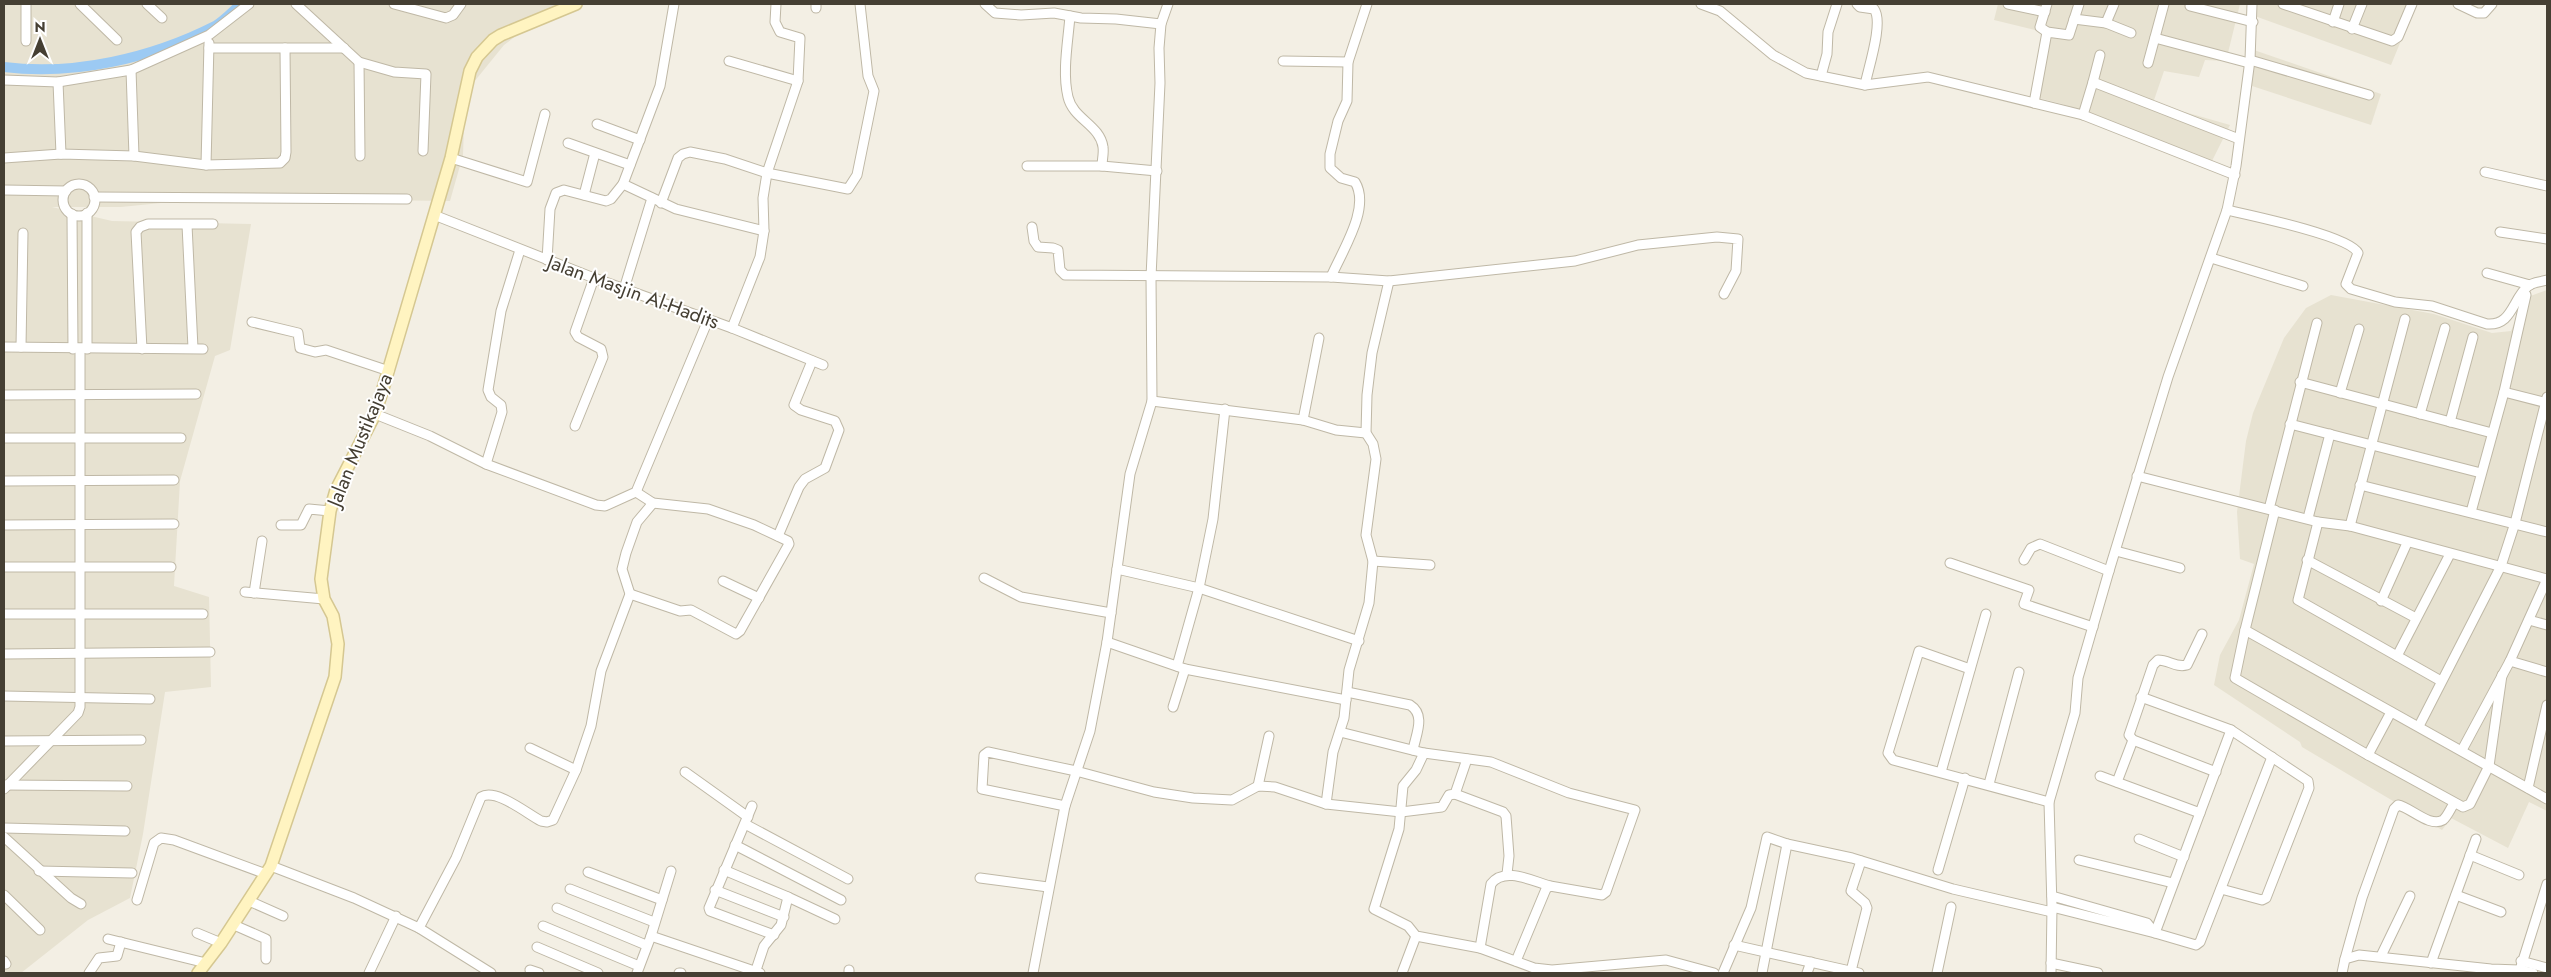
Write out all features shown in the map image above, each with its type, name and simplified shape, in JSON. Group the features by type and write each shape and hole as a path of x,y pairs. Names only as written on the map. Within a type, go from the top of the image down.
{"main road":[{"name":"Jalan Mustikajaya","path":"198,973 234,925 268,870 335,677 338,644 333,616 324,599 321,580 330,511 336,490 375,414 389,371 450,158 470,71 485,48 501,35 576,4"}],"street":[{"path":"26,4 26,41"},
{"path":"80,4 117,40"},
{"path":"147,4 162,18"},
{"path":"4,80 58,82 131,70 209,35 249,4"},
{"path":"296,4 360,62 394,72 426,74 423,151"},
{"path":"401,5 446,18 453,15 461,4"},
{"path":"547,260 550,208 556,193 564,190 606,201 611,199 623,184 660,86 674,4"},
{"name":"Jalan Masjin Al-Hadits","path":"434,215 520,250 732,328 760,257 764,231 763,198 767,173 798,82 800,38 780,32 775,22 776,4"},
{"path":"661,203 678,158 690,152 767,173 848,189 857,175 874,90 868,76 860,4"},
{"path":"985,4 995,13 1021,15 1054,13 1161,24"},
{"path":"1047,4 1054,13"},
{"path":"1033,973 1065,806 1090,731 1107,642 1130,474 1152,401 1151,277 1157,171 1161,24 1168,4"},
{"path":"1331,277 1361,210 1360,190 1355,182 1341,178 1330,168 1330,154 1338,121 1347,101 1348,62 1367,4"},
{"path":"1701,4 1720,11 1773,55 1806,73 1865,85 1928,77 2083,114 2235,175"},
{"path":"1821,76 1827,54 1828,32 1837,4"},
{"path":"1857,4 1860,7 1874,9 1877,13 1877,25 1865,85"},
{"path":"2008,4 2046,8 2040,27 2047,32 2069,34 2079,4"},
{"path":"2106,24 2114,4"},
{"path":"2148,64 2164,4"},
{"path":"2051,973 2052,896 2049,802 2075,713 2078,678 2108,571 2116,551 2168,377 2211,258 2235,175 2253,22 2252,4"},
{"path":"2287,4 2352,29 2392,41 2398,36 2412,4"},
{"path":"2333,22 2339,4"},
{"path":"2352,29 2362,4"},
{"path":"2458,4 2484,13 2492,4"},
{"path":"2190,6 2253,22"},
{"path":"1070,16 1066,63 1068,99 1080,118 1098,134 1103,147 1102,166"},
{"path":"2074,19 2106,24 2131,33"},
{"path":"2034,103 2047,32"},
{"path":"206,165 209,35"},
{"path":"2155,38 2369,95"},
{"path":"209,48 344,48"},
{"path":"4,158 60,154 134,156 206,165 280,163 285,158 285,48"},
{"path":"2083,114 2094,82 2100,55"},
{"path":"729,61 798,82"},
{"path":"1282,61 1348,62"},
{"path":"360,62 360,156"},
{"path":"131,70 134,156"},
{"path":"58,82 60,154"},
{"path":"2094,82 2239,139"},
{"path":"450,158 527,182 545,114"},
{"path":"597,124 640,140"},
{"path":"568,143 630,165"},
{"path":"584,195 595,152"},
{"path":"1027,166 1102,166 1157,171"},
{"path":"2485,172 2547,186"},
{"path":"623,184 661,203 764,231"},
{"path":"4,190 66,191 73,186 82,185 90,189 94,197 94,206 87,214 77,216 72,214 64,204 66,191"},
{"path":"94,197 407,199"},
{"path":"624,289 652,198"},
{"path":"2226,210 2306,230 2353,246 2358,253 2346,284 2351,289 2386,300 2432,306 2494,324 2506,320 2522,293 2530,284"},
{"path":"72,214 80,349"},
{"path":"5,786 78,713 81,653 80,349 87,214"},
{"path":"142,349 136,232 140,227 148,224 213,224"},
{"path":"4,348 198,348 187,225"},
{"path":"1032,227 1034,241 1038,247 1058,250 1060,270 1065,275 1151,277 1208,275 1331,277 1389,281 1575,261 1638,244 1717,237 1738,239 1736,271 1724,294"},
{"path":"2500,232 2547,239"},
{"path":"21,348 22,233"},
{"path":"486,464 502,412 501,405 491,397 488,390 501,311 520,250"},
{"path":"2211,258 2303,286"},
{"path":"2487,273 2530,284 2547,280"},
{"path":"575,426 603,357 601,349 578,337 575,332 594,278"},
{"path":"1326,804 1333,752 1340,732 1349,670 1369,603 1373,561 1366,535 1376,459 1373,444 1366,433 1372,353 1389,281"},
{"path":"2471,512 2504,392 2526,295"},
{"path":"2350,526 2406,319"},
{"path":"375,414 430,436 486,464 596,505 605,506 636,492 708,320"},
{"path":"252,322 298,333 300,348 315,352 326,350 389,371"},
{"path":"2317,323 2290,424 2235,678 2368,755 2454,803 2463,806 2470,804 2489,766 2502,675"},
{"path":"732,328 823,365"},
{"path":"2420,414 2445,328"},
{"path":"2340,393 2359,329"},
{"path":"2450,422 2473,337"},
{"path":"1303,420 1319,338"},
{"path":"778,536 799,487 805,479 825,468 839,430 835,421 801,410 794,405 812,361"},
{"path":"2300,382 2492,433"},
{"path":"2419,726 2501,566 2515,523 2547,401 2504,392"},
{"path":"4,395 196,394"},
{"path":"1152,401 1303,420 1336,430 1366,433"},
{"path":"1173,707 1213,519 1226,409"},
{"path":"2290,424 2481,473"},
{"path":"2308,518 2330,434"},
{"path":"4,438 181,438"},
{"path":"2137,476 2318,522 2350,526 2407,543 2547,579 2510,661 2462,750"},
{"path":"4,481 174,480"},
{"path":"2360,485 2547,532"},
{"path":"630,594 680,611 691,610 736,634 740,631 790,544 778,536 708,509 653,504 636,492"},
{"path":"419,928 456,858 481,797 486,794 496,795 541,821 553,820 576,770 591,726 600,670 630,594 622,569 626,553 637,522 653,504"},
{"path":"281,525 301,526 308,509 330,511"},
{"path":"2318,522 2298,600 2441,681"},
{"path":"4,525 174,524"},
{"path":"262,541 250,593 324,599"},
{"path":"2381,601 2407,543"},
{"path":"2024,560 2031,548 2040,544 2108,571"},
{"path":"2116,551 2180,568"},
{"path":"2396,656 2450,554"},
{"path":"2307,560 2416,618"},
{"path":"1373,561 1430,565"},
{"path":"1950,563 2029,590 2024,604 2093,627"},
{"path":"4,567 171,567"},
{"path":"1117,569 1199,588 1359,641"},
{"path":"984,578 1021,597 1111,613"},
{"path":"723,581 759,598"},
{"path":"4,614 203,614"},
{"path":"1941,772 1986,614"},
{"path":"2529,620 2547,625"},
{"path":"2245,630 2547,799"},
{"path":"2202,634 2187,665 2180,667 2165,660 2158,660 2153,665 2130,726 2129,735 2133,740 2216,772"},
{"path":"1107,642 1181,667 1346,696 1410,705 1417,709 1420,716 1413,750"},
{"path":"1970,669 1918,651 1888,753 1893,760 1989,784 2049,802"},
{"path":"4,654 210,652"},
{"path":"2510,661 2547,672"},
{"path":"1989,784 2019,672"},
{"path":"4,696 150,699"},
{"path":"2141,697 2231,730 2308,781 2309,788 2266,898 2262,900 2221,889"},
{"path":"2528,788 2547,705"},
{"path":"2368,755 2391,712"},
{"path":"2155,933 2231,730"},
{"path":"1340,732 1424,753 1491,762 1569,793 1634,810 1606,892 1602,895 1550,886 1507,874 1496,877 1492,884 1480,948"},
{"path":"1258,786 1269,736"},
{"path":"4,741 141,740"},
{"path":"2117,782 2133,740"},
{"path":"530,748 576,770"},
{"path":"1065,806 982,788 982,760 988,752 1076,771 1154,792 1193,798 1232,800 1258,786 1275,787 1326,804 1401,812 1442,807 1450,795 1455,794 1503,812 1507,826 1509,856 1507,874"},
{"path":"1424,753 1416,770 1403,786 1399,828 1374,909 1408,926 1416,936 1480,948 1516,961 1533,971 1567,971 1666,960 1714,973"},
{"path":"1723,973 1751,908 1767,837 1787,844 1861,861 1953,889 2155,933 2196,945 2200,942 2272,757"},
{"path":"1455,794 1466,759"},
{"path":"686,772 746,821 848,879"},
{"path":"2100,776 2200,813"},
{"path":"1938,870 1965,778"},
{"path":"5,786 127,786"},
{"path":"2342,973 2362,898 2394,809 2398,805 2403,806 2427,819 2437,821 2445,817 2454,803"},
{"path":"752,806 709,904 710,911 774,935"},
{"path":"4,828 124,831"},
{"path":"4,838 39,871 81,904"},
{"path":"137,900 154,843 161,838 174,840 268,870 396,916 419,928 491,973"},
{"path":"2139,839 2184,857"},
{"path":"2431,963 2476,839"},
{"path":"1762,973 1787,844"},
{"path":"735,845 841,900"},
{"path":"2470,855 2518,875"},
{"path":"2079,860 2174,883"},
{"path":"1734,945 1855,972 1867,908 1865,903 1851,891 1861,861"},
{"path":"724,870 835,919"},
{"path":"39,871 132,873"},
{"path":"543,926 638,970 651,936 671,871"},
{"path":"588,872 662,900"},
{"path":"980,878 1048,888"},
{"path":"2520,968 2547,884"},
{"path":"1516,961 1546,889 1550,886"},
{"path":"570,889 654,922"},
{"path":"715,890 784,917"},
{"path":"4,895 40,930"},
{"path":"2456,895 2501,912"},
{"path":"2052,896 2147,923 2155,933"},
{"path":"2381,956 2410,896"},
{"path":"651,936 757,973 764,946 774,935 784,917 788,897"},
{"path":"249,900 283,916"},
{"path":"557,908 646,945"},
{"path":"1937,973 1951,908"},
{"path":"369,973 396,916"},
{"path":"234,925 266,939 266,959"},
{"path":"197,933 221,943"},
{"path":"1402,973 1416,936"},
{"path":"108,939 206,963"},
{"path":"89,973 99,958 117,956 120,942"},
{"path":"537,947 598,973"},
{"path":"2345,959 2359,955 2381,956 2431,963 2453,969 2547,968"},
{"path":"1807,973 1811,962"},
{"path":"2051,962 2098,973"},
{"path":"2520,968 2534,973"}],"shaded area":[{"path":"4,4 576,4 538,19 504,45 465,93 463,155 450,201 210,198 121,207 52,207 112,221 251,224 230,350 215,356 180,481 174,586 209,597 211,687 165,692 143,834 130,898 88,920 21,973 4,973"},
{"path":"1998,4 2240,4 2226,61 2205,60 2199,77 2164,71 2153,103 2230,125 2211,163 2062,104 2031,96 2043,32 1994,20"},
{"path":"2253,4 2416,4 2391,65 2252,15"},
{"path":"2251,49 2381,94 2371,125 2249,85"},
{"path":"2547,290 2547,811 2529,802 2508,848 2451,818 2442,830 2302,747 2300,742 2214,685 2220,655 2239,620 2254,564 2240,559 2237,512 2246,441 2253,413 2284,338 2306,308 2331,295 2434,314 2492,333 2511,331 2525,298"}],"waterway":[{"path":"4,67 58,69 112,62 139,55 165,47 215,26 241,4"}]}
